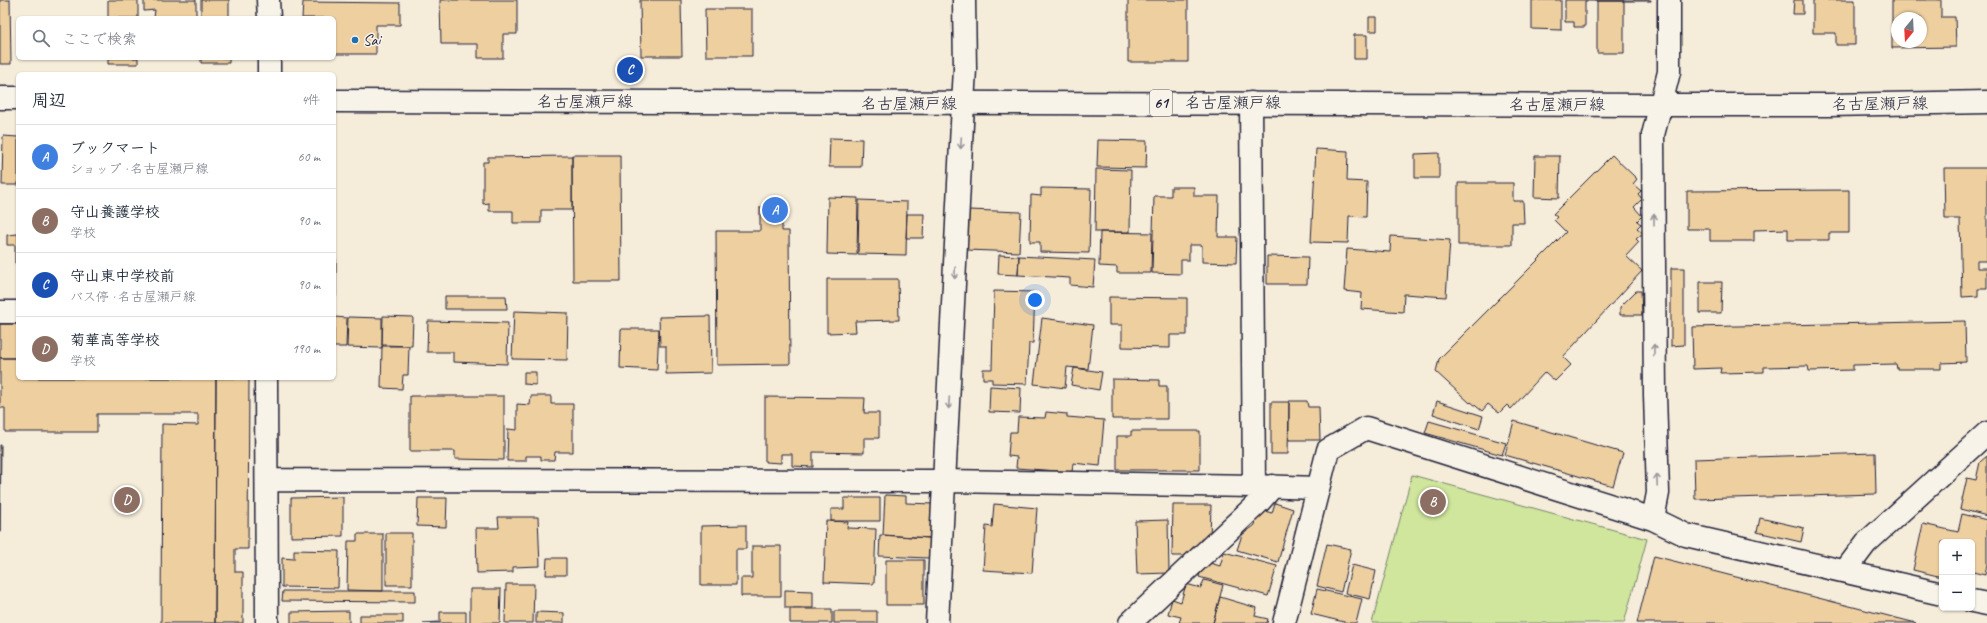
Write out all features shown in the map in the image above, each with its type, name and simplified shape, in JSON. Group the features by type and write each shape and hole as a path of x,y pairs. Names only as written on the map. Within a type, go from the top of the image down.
{"street":[{"path":"268,0 268,16"},
{"path":"937,623 946,481 965,69 964,0"},
{"path":"1653,518 1658,493 1655,395 1653,135 1669,72 1669,0"},
{"path":"269,60 269,72"},
{"path":"0,98 16,98"},
{"name":"名古屋瀬戸線","path":"336,101 1661,105 1829,105 1987,102"},
{"path":"1130,623 1259,502 1264,486 1251,103"},
{"path":"0,312 16,312"},
{"path":"266,380 268,480 267,623"},
{"path":"1284,623 1317,488 1328,450 1366,428 1653,518 1686,535 1939,593"},
{"path":"1845,571 1866,543 1987,433"},
{"path":"268,480 946,481 1317,488"},
{"path":"1975,602 1987,604"}],"green space":[{"path":"1412,475 1647,539 1624,623 1372,623"}],"building":[{"path":"0,0 10,0 11,64 0,64"},
{"path":"108,0 138,0 138,16 108,16"},
{"path":"144,0 196,0 196,16 154,16 155,10 144,11"},
{"path":"201,0 229,0 229,16 201,16"},
{"path":"440,0 517,0 517,34 503,34 503,58 478,58 478,44 441,44"},
{"path":"640,0 681,0 682,56 641,56"},
{"path":"1128,0 1188,0 1188,62 1128,62"},
{"path":"1532,0 1561,0 1561,30 1532,29"},
{"path":"1565,0 1651,1 1585,1 1585,27 1574,27 1574,22 1565,22"},
{"path":"1794,0 1803,0 1803,14 1793,14"},
{"path":"1813,0 1855,0 1855,45 1836,45 1836,33 1813,33"},
{"path":"1892,0 1941,0 1941,17 1955,17 1956,47 1927,47 1927,12 1892,12"},
{"path":"1597,1 1624,1 1624,53 1597,53"},
{"name":"Sai","path":"303,2 400,3 400,25 376,25 376,54 336,54 336,16 302,16"},
{"path":"705,9 752,9 752,56 706,56"},
{"path":"1369,17 1377,17 1377,31 1369,31"},
{"path":"1354,35 1367,35 1367,59 1354,59"},
{"path":"108,60 138,60 138,64 108,64"},
{"path":"201,60 229,60 229,63 201,63"},
{"path":"3,136 16,137 16,185 2,185"},
{"path":"830,138 862,139 861,167 829,167"},
{"path":"1098,140 1147,141 1146,168 1097,167"},
{"path":"1316,149 1348,151 1347,181 1367,182 1366,217 1349,216 1348,243 1311,242"},
{"path":"1439,153 1439,178 1415,178 1415,154"},
{"path":"572,155 620,155 621,281 573,281"},
{"path":"1612,155 1637,179 1633,184 1641,191 1638,194 1642,199 1634,207 1642,216 1637,221 1641,224 1637,228 1643,233 1636,239 1639,242 1626,256 1642,271 1563,357 1571,365 1555,381 1545,372 1511,409 1507,405 1499,413 1488,404 1482,411 1471,402 1470,403 1436,372 1439,359 1566,232 1554,220 1557,217 1553,214"},
{"path":"572,156 572,210 541,210 541,223 513,223 513,211 489,211 489,203 483,204 483,162 488,162 488,157"},
{"path":"1535,156 1560,156 1559,198 1534,197"},
{"path":"1944,168 1987,168 1987,261 1977,261 1977,268 1987,268 1987,289 1978,289 1978,296 1962,297 1960,219 1945,219"},
{"path":"1096,169 1131,170 1130,232 1095,232"},
{"path":"1458,183 1513,183 1513,201 1523,201 1524,223 1512,223 1512,245 1458,245"},
{"path":"1171,187 1194,187 1194,196 1219,196 1218,237 1237,237 1236,263 1202,262 1202,245 1189,245 1189,260 1181,260 1181,274 1152,273 1154,196 1171,196"},
{"path":"1041,188 1091,189 1089,253 1040,252 1040,242 1030,242 1031,195 1041,196"},
{"path":"1849,190 1849,233 1829,233 1829,240 1788,240 1788,229 1754,230 1754,241 1710,241 1710,229 1687,229 1687,191"},
{"path":"828,197 858,198 857,255 827,254"},
{"path":"859,200 907,202 906,255 858,254"},
{"path":"760,207 782,207 782,231 789,231 790,364 717,365 716,231 760,231"},
{"path":"969,210 1021,212 1019,252 967,250"},
{"path":"907,214 924,214 923,238 906,238"},
{"path":"1100,232 1152,233 1151,273 1117,273 1117,267 1099,266"},
{"path":"16,234 16,263 15,245 7,245 7,235"},
{"path":"1391,236 1450,240 1446,297 1404,294 1403,312 1361,309 1362,293 1344,291 1347,249 1390,252"},
{"path":"999,255 1019,256 1018,275 998,274"},
{"path":"1019,256 1095,260 1093,287 1070,285 1070,278 1018,275"},
{"path":"1267,256 1308,257 1307,284 1267,284"},
{"path":"1671,268 1684,268 1684,345 1671,346"},
{"path":"827,279 898,279 899,320 855,321 856,332 827,333"},
{"path":"1700,282 1722,282 1721,313 1700,313"},
{"path":"994,291 1035,292 1033,343 1029,343 1027,384 992,383 992,379 983,379 983,369 992,369"},
{"path":"1636,291 1641,291 1642,315 1620,315 1620,307"},
{"path":"445,296 506,296 507,309 445,309"},
{"path":"1109,297 1187,298 1187,335 1170,335 1170,348 1122,347 1122,325 1109,325"},
{"path":"514,311 568,313 567,360 512,359"},
{"path":"383,316 413,317 412,346 382,345"},
{"path":"710,316 711,373 666,374 666,346 660,346 659,317"},
{"path":"336,317 347,318 346,347 336,347"},
{"path":"348,317 382,318 382,348 347,347"},
{"path":"1042,318 1093,325 1088,369 1067,367 1065,388 1034,384"},
{"path":"428,321 508,323 507,364 453,362 453,352 427,352"},
{"path":"1965,321 1966,362 1941,363 1941,369 1897,369 1896,364 1853,365 1853,370 1809,371 1808,366 1764,367 1764,372 1720,373 1721,368 1693,369 1692,327"},
{"path":"0,324 16,324 16,358 0,358"},
{"path":"621,329 659,329 657,370 620,368"},
{"path":"382,346 409,346 408,375 403,375 402,389 381,388"},
{"path":"0,358 16,358 16,380 216,380 215,623 161,623 162,424 198,425 198,414 97,414 97,432 5,432 5,408 0,408"},
{"path":"1074,368 1102,372 1099,390 1071,385"},
{"path":"524,372 536,372 536,385 524,384"},
{"path":"1112,379 1159,380 1159,386 1167,386 1167,419 1112,419"},
{"path":"216,380 249,380 248,549 235,549 235,572 243,572 243,623 215,623"},
{"path":"990,386 1021,388 1020,413 989,412"},
{"path":"410,396 504,396 504,460 455,459 455,451 410,451"},
{"path":"531,396 551,396 551,404 573,404 573,452 555,452 554,460 541,460 541,456 526,456 526,461 507,461 508,429 517,430 517,404 530,405"},
{"path":"765,397 865,398 864,413 879,413 879,438 864,438 864,453 813,452 813,467 792,466 792,454 781,454 781,463 765,462"},
{"path":"1289,401 1307,401 1308,407 1319,407 1320,440 1289,440"},
{"path":"1437,401 1483,416 1479,429 1433,414"},
{"path":"1271,402 1289,402 1288,454 1271,454"},
{"path":"1046,412 1067,414 1067,417 1104,420 1100,466 1073,463 1072,472 1016,468 1017,457 1008,456 1010,432 1017,432 1018,417 1045,418"},
{"path":"1429,421 1506,443 1502,455 1425,433"},
{"path":"1514,421 1623,453 1613,486 1505,455"},
{"path":"1131,431 1200,431 1200,470 1117,470 1117,436 1131,436"},
{"path":"0,445 1,445 0,533"},
{"path":"1875,453 1876,494 1695,499 1694,459"},
{"path":"1987,456 1987,516 1960,509 1967,478 1976,480 1980,462"},
{"path":"885,495 906,496 906,503 933,504 930,538 883,535"},
{"path":"343,497 343,536 291,537 291,498"},
{"path":"418,498 447,498 446,527 417,526"},
{"path":"844,498 880,498 880,521 831,521 831,509 844,509"},
{"path":"1275,503 1293,509 1278,562 1237,550 1242,535 1255,525 1257,515 1264,511 1272,513"},
{"path":"994,504 1037,508 1032,573 983,570 986,526 992,527"},
{"path":"1173,505 1211,505 1210,540 1201,539 1201,548 1192,548 1192,556 1172,556"},
{"path":"1962,514 1987,520 1987,564 1985,575 1975,572 1975,539 1939,539 1939,576 1913,570 1923,524 1958,532"},
{"path":"498,517 538,517 540,566 513,567 513,572 477,573 476,528 499,528"},
{"path":"1760,518 1804,528 1801,542 1757,532"},
{"path":"1168,520 1169,573 1137,574 1135,521"},
{"path":"826,521 848,522 847,528 876,529 874,584 824,582"},
{"path":"746,525 746,549 736,549 736,585 701,585 701,526"},
{"path":"386,533 412,533 412,585 386,585"},
{"path":"357,534 383,534 383,591 347,590 348,541 357,541"},
{"path":"880,535 930,538 929,558 879,556"},
{"path":"1327,544 1351,549 1341,592 1317,586"},
{"path":"752,546 781,546 781,596 741,596 741,578 752,578"},
{"path":"294,550 339,551 338,588 282,587 282,558 294,559"},
{"path":"1224,552 1277,566 1268,596 1199,577 1203,561 1220,566"},
{"path":"1654,556 1916,623 1637,623"},
{"path":"547,558 566,558 566,575 546,575"},
{"path":"886,560 924,560 924,605 886,605"},
{"path":"1352,565 1376,571 1370,599 1345,593"},
{"path":"1204,580 1223,585 1213,623 1179,623 1181,617 1168,614 1172,599 1181,602 1186,584 1201,588"},
{"path":"506,584 534,584 533,623 505,623"},
{"path":"470,589 501,589 500,623 470,623"},
{"path":"1317,589 1362,599 1356,623 1348,623 1311,614"},
{"path":"785,590 813,591 813,608 785,608"},
{"path":"283,591 415,591 415,602 282,601"},
{"path":"1220,597 1257,608 1255,616 1268,619 1267,623 1213,623"},
{"path":"790,609 832,609 832,623 790,623"},
{"path":"349,611 349,623 291,623 291,612"},
{"path":"834,611 877,611 877,623 834,623"},
{"path":"440,612 466,612 466,623 423,623 440,622"},
{"path":"536,612 564,613 564,623 536,623"},
{"path":"360,615 403,615 403,623 360,623"}],"place":[{"name":"Sai","path":"355,40"},
{"name":"守山東中学校前","path":"630,70"},
{"name":"ブックマート","path":"775,210"},
{"name":"菊華高等学校","path":"127,500"},
{"name":"守山養護学校","path":"1433,502"}]}
